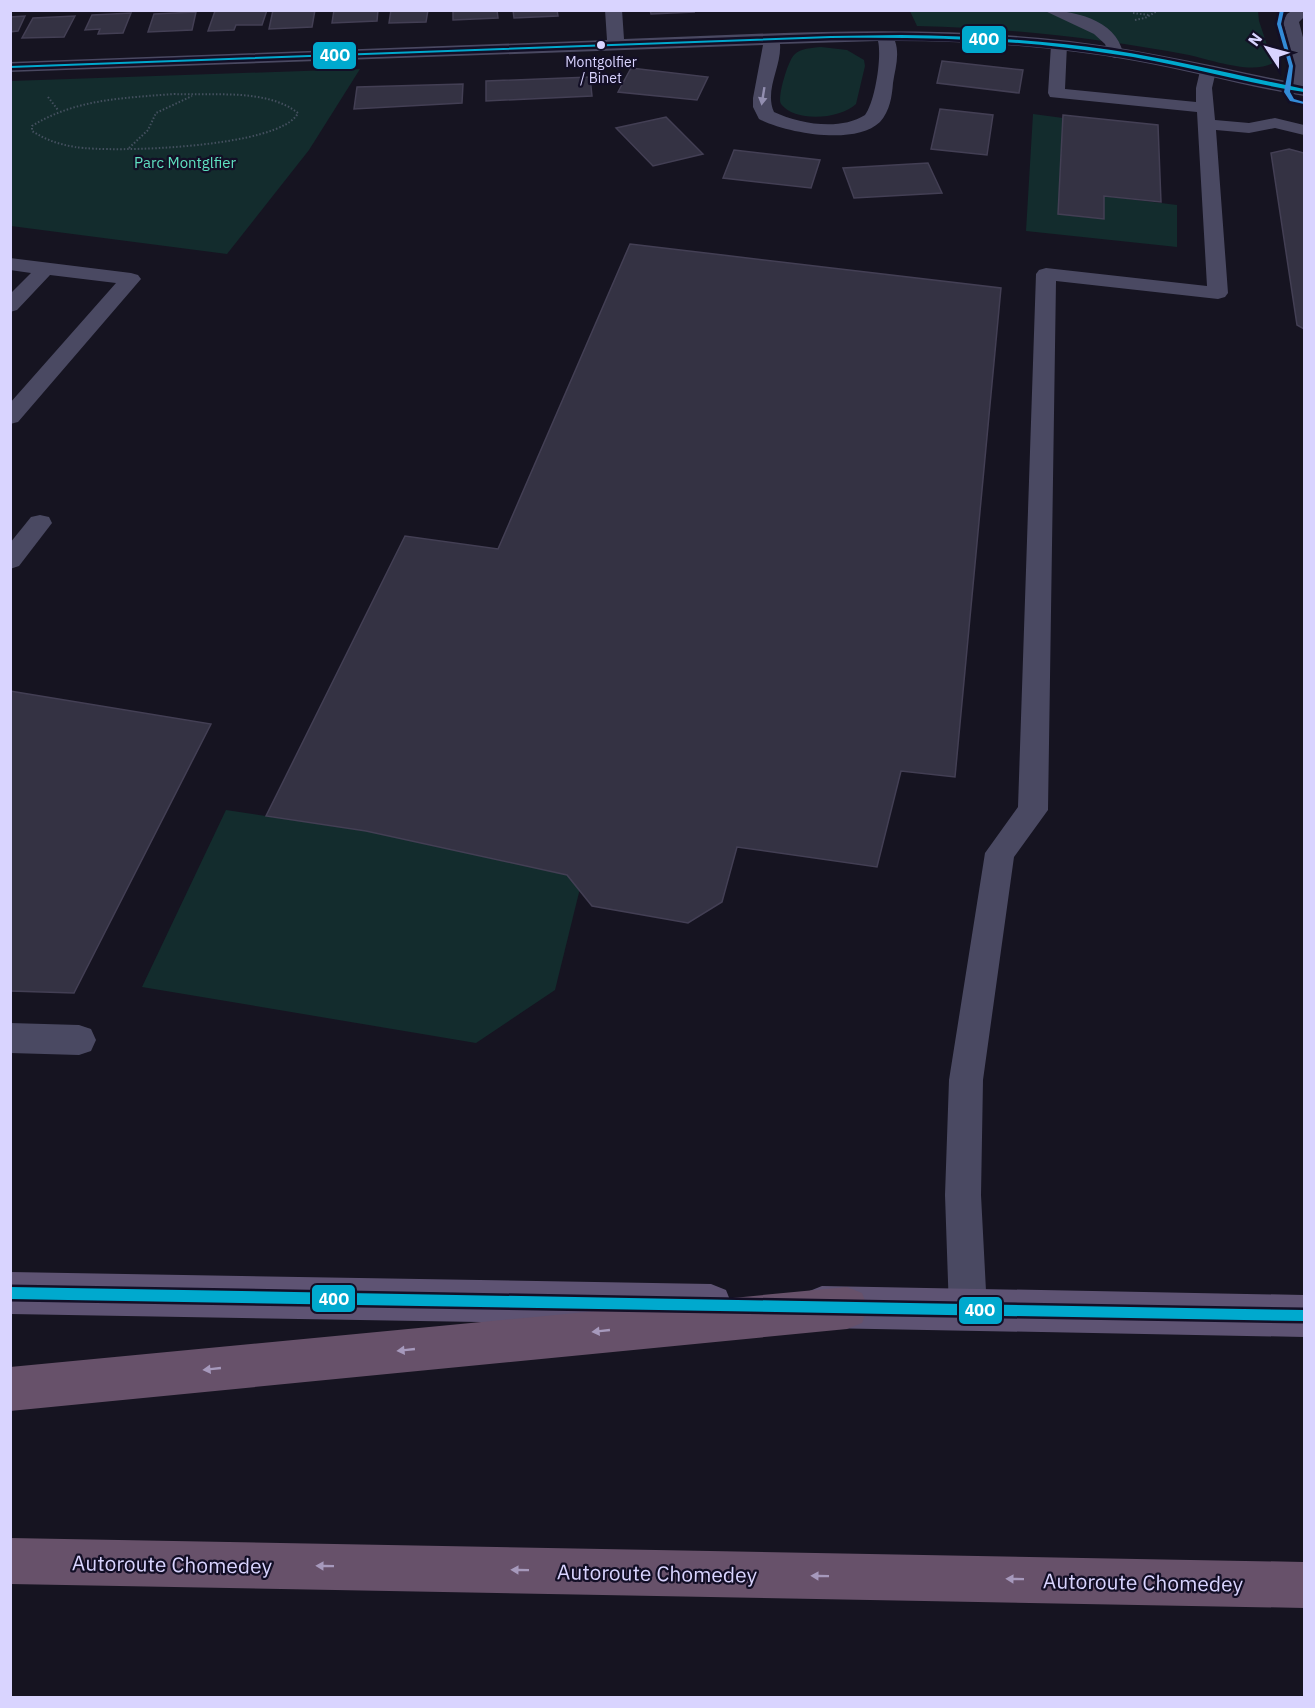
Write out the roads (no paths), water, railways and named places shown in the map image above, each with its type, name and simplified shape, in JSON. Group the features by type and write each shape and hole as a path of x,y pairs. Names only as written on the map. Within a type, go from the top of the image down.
{"highway":[{"path":"10,1389 847,1308"},
{"name":"Autoroute Chomedey","path":"10,1561 1305,1585"}],"main road":[{"path":"10,1293 1305,1316"}],"street":[{"path":"613,10 616,45"},
{"path":"771,39 773,53 761,102 766,115 791,124 849,129 872,120 878,110 889,55 889,43 884,36"},
{"path":"10,67 771,39 934,36 1059,45 1115,52 1302,91"}],"lane":[{"path":"1050,10 1101,31 1114,44 1115,52"},
{"path":"1302,91 1304,68 1291,22 1292,17 1305,11"},
{"path":"1059,45 1056,93 1205,116 1249,128 1275,123 1305,130"},
{"path":"968,1310 963,1185 966,1080 1000,853 1033,810 1046,274 1218,293 1205,116 1204,81 1208,71"},
{"path":"10,264 131,279 10,417"},
{"path":"10,306 46,268"},
{"path":"10,560 39,523"},
{"path":"10,1038 79,1040"}],"place":[{"name":"Montgolfier / Binet","path":"601,45"}],"park label":[{"name":"Parc Montglfier","path":"185,162"}]}
